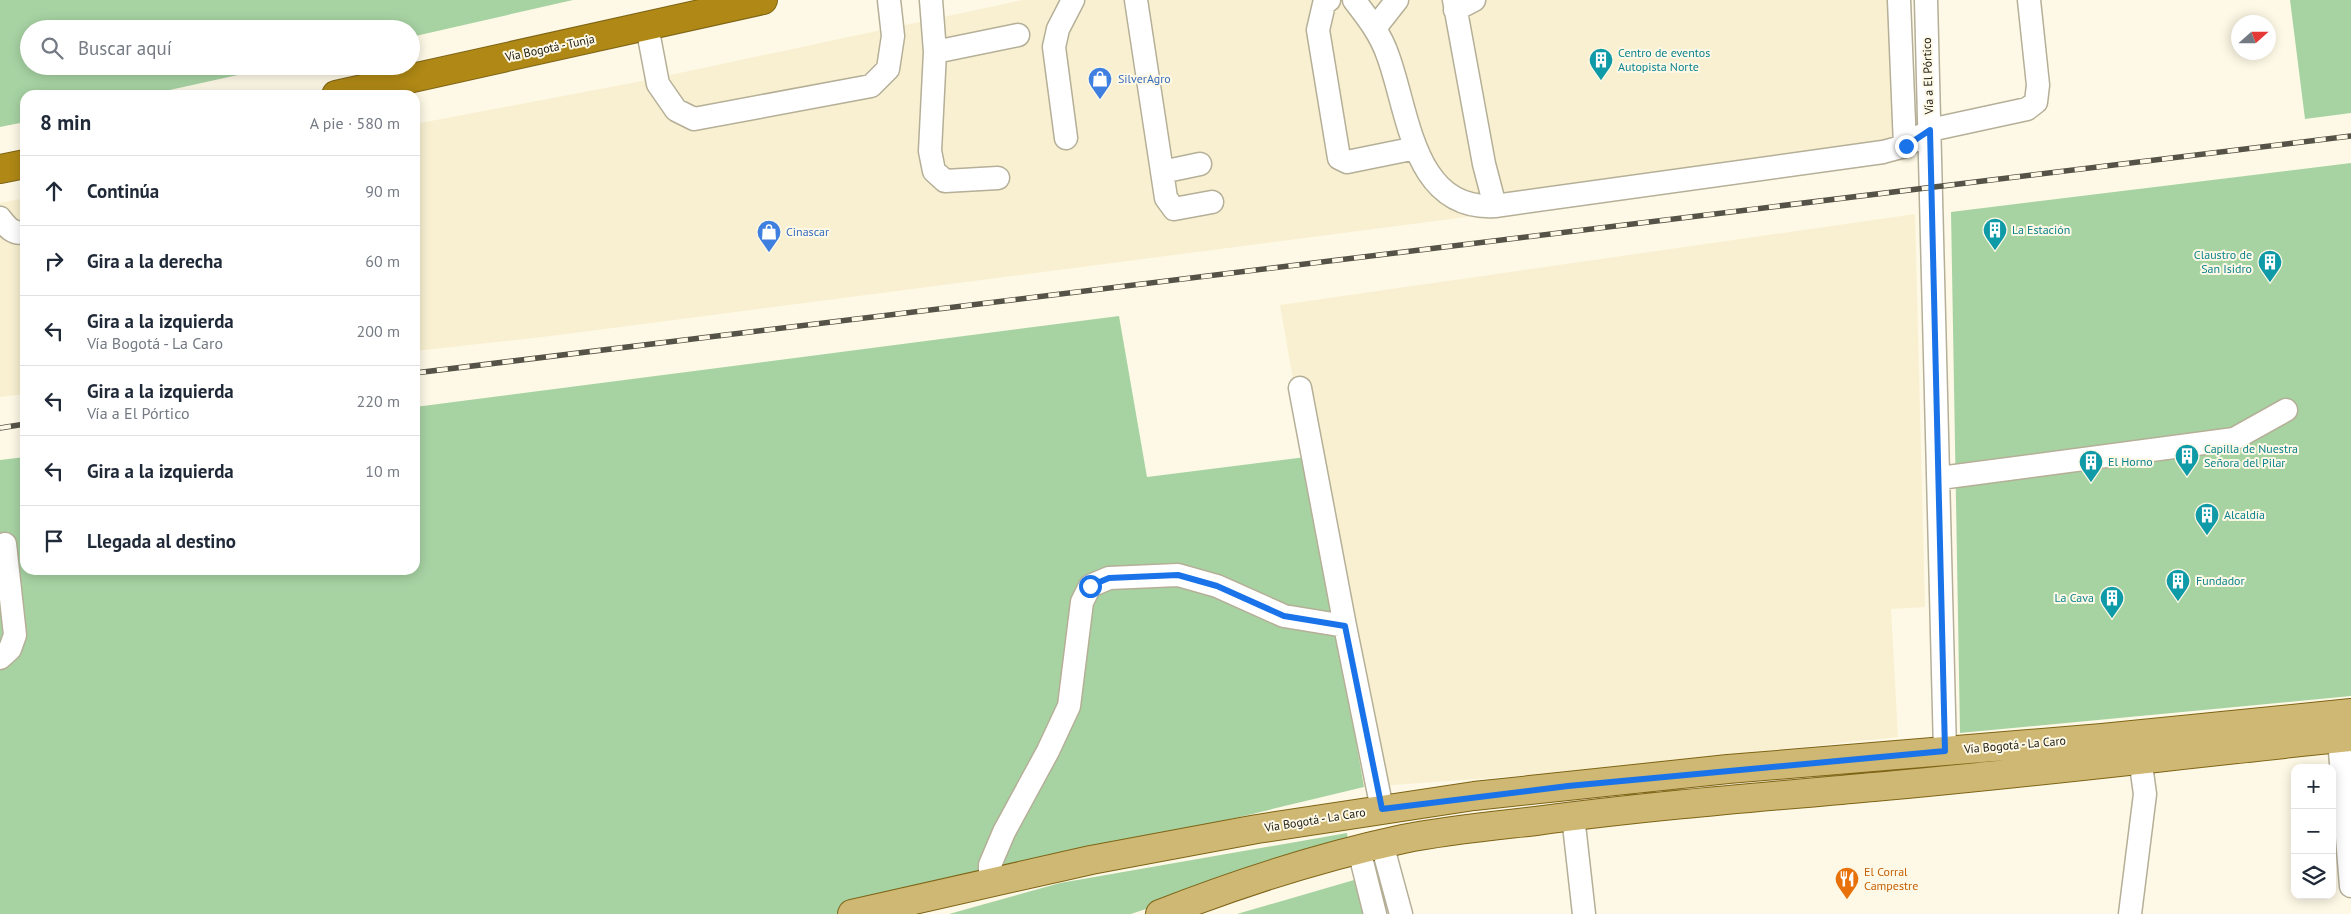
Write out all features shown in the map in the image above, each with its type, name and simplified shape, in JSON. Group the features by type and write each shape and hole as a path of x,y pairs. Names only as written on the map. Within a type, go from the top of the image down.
{"highway":[{"name":"Vía Bogotá - Tunja","path":"359,90 763,0"},
{"path":"0,169 20,165"}],"main road":[{"name":"Vía Bogotá - La Caro","path":"852,914 1091,860 1257,829 1382,809 1568,786 2102,738 2351,713"},
{"path":"1160,914 1252,880 1371,847 1450,832 1573,816 1761,796 1948,780 2140,758 2345,738"}],"street":[{"path":"647,26 658,84 676,110 694,119 872,86 888,69 893,36 889,0"},
{"path":"932,0 934,52 930,151 934,170 945,180 998,178"},
{"path":"1066,138 1054,47 1058,28 1073,0"},
{"path":"1136,0 1166,198 1174,209 1212,202"},
{"path":"1329,0 1324,4 1318,30 1339,158 1347,162 1416,148"},
{"path":"1354,0 1375,28 1388,55 1420,162 1439,186 1455,200 1480,207 1883,152 1906,146 1930,130 2027,109 2036,102 2038,86 2029,0"},
{"path":"1375,28 1397,0"},
{"path":"1899,0 1906,146"},
{"name":"Vía a El Pórtico","path":"1926,0 1940,478 1945,751"},
{"path":"1461,3 1484,164 1495,206"},
{"path":"934,52 1018,35"},
{"path":"1162,172 1200,164"},
{"path":"0,218 8,229 20,233"},
{"path":"1300,388 1382,809"},
{"path":"1940,478 2234,439 2286,410"},
{"path":"0,658 10,649 15,635 5,544"},
{"path":"990,884 990,865 1004,832 1048,751 1069,706 1082,602 1090,586 1109,578 1178,575 1217,586 1284,616 1345,626"},
{"path":"2345,738 2351,886"},
{"path":"2130,914 2145,794 2140,758"},
{"path":"1573,816 1584,914"},
{"path":"1371,847 1375,914"},
{"path":"1371,847 1401,914"}],"shaded area":[{"path":"1023,0 1909,0 1912,159 551,336 420,350 420,123 642,81"},
{"path":"20,199 20,395 0,397 0,203"},
{"path":"1915,214 1925,607 1891,609 1898,737 1560,773 1364,787 1280,305"}],"green space":[{"path":"0,0 573,0 420,35 420,20 20,20 20,75 238,75 170,90 20,90 20,123 0,127"},
{"path":"2290,0 2351,0 2351,113 2305,119"},
{"path":"2351,163 2351,696 1960,733 1951,212"},
{"path":"1119,316 1147,477 1306,457 1364,787 836,914 0,914 0,460 20,458 20,575 420,575 420,406"},
{"path":"1347,833 1348,841 1131,914 949,914 1060,883"},
{"path":"1354,880 1363,914 1237,914"}],"railway":[{"path":"420,372 2351,136"},
{"path":"0,428 20,425"}],"place":[{"name":"Centro de eventos Autopista Norte","path":"1601,81"},
{"name":"SilverAgro","path":"1100,100"},
{"name":"La Estación","path":"1995,251"},
{"name":"Cinascar","path":"769,253"},
{"name":"Claustro de San Isidro","path":"2270,283"},
{"name":"Capilla de Nuestra Señora del Pilar","path":"2187,477"},
{"name":"El Horno","path":"2091,483"},
{"name":"Alcaldía","path":"2207,536"},
{"name":"Fundador","path":"2178,602"},
{"name":"La Cava","path":"2112,619"},
{"name":"El Corral Campestre","path":"1847,900"}],"route":[{"path":"1090,586 1109,578 1178,575 1217,586 1284,616 1345,626 1382,809 1474,796 1728,769 1945,751 1940,478 1930,130 1906,146"}]}
